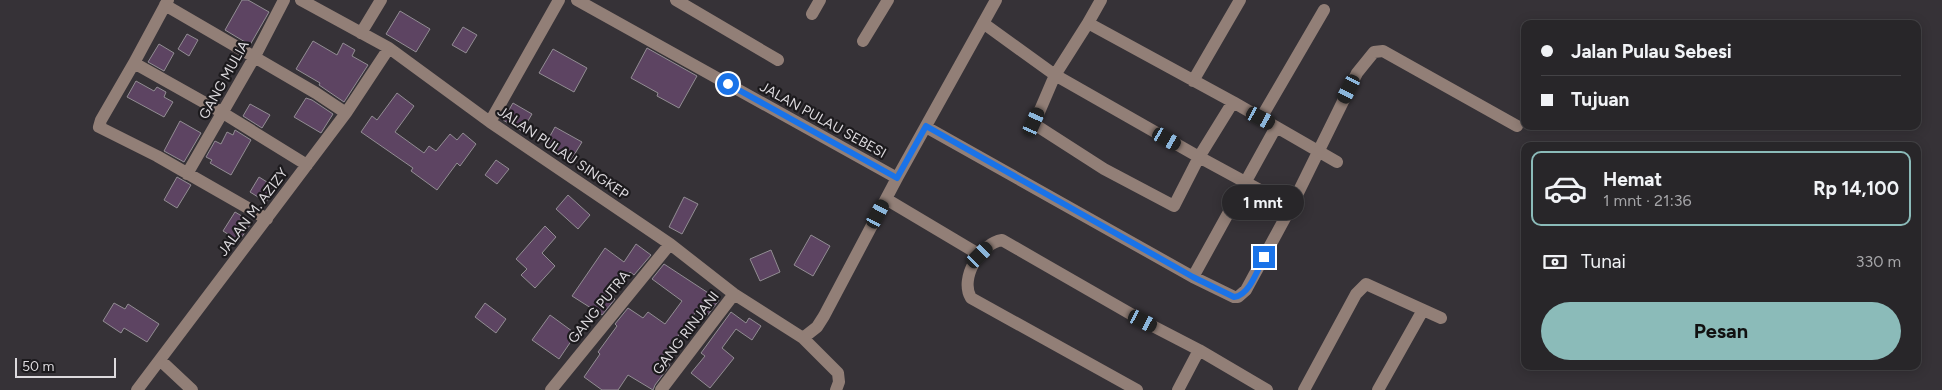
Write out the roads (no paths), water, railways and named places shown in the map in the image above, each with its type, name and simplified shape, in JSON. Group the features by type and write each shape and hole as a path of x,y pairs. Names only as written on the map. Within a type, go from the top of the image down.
{"street":[{"name":"GANG MULIA","path":"188,174 255,56 284,0"},
{"name":"JALAN PULAU SINGKEP","path":"301,0 389,48 490,122 670,244 734,294 803,338 838,373 839,382 836,390"},
{"path":"361,33 381,0"},
{"path":"490,122 559,0"},
{"name":"JALAN PULAU SEBESI","path":"577,0 897,178"},
{"path":"676,0 778,60"},
{"path":"812,14 820,0"},
{"path":"863,41 888,0"},
{"path":"1101,0 1055,75 1034,124 1104,169 1174,206 1233,102"},
{"path":"1193,80 1240,0"},
{"path":"803,338 821,322 886,198 982,23 992,1"},
{"path":"267,219 157,156 99,127 101,120 167,2 346,113"},
{"path":"1261,118 1324,10"},
{"path":"982,23 1055,75 1200,158 1291,207"},
{"path":"1088,23 1233,102 1337,162"},
{"name":"JALAN M. AZIZY","path":"138,390 346,113 389,48"},
{"path":"926,126 1193,277 1234,297 1238,297 1246,290 1291,207 1357,73 1374,52 1384,51 1517,126"},
{"path":"134,63 223,113 307,165"},
{"path":"1193,277 1276,127"},
{"path":"886,198 980,255"},
{"path":"1136,390 971,298 968,290 968,276 980,255 991,244 1002,240 1143,321 1200,350 1262,389"},
{"name":"GANG PUTRA","path":"551,390 670,244"},
{"path":"1304,390 1362,286 1366,284 1373,286 1441,318"},
{"name":"GANG RINJANI","path":"662,390 734,294"},
{"path":"1378,390 1423,310"},
{"path":"1178,390 1200,350"},
{"path":"160,360 192,390"}]}
